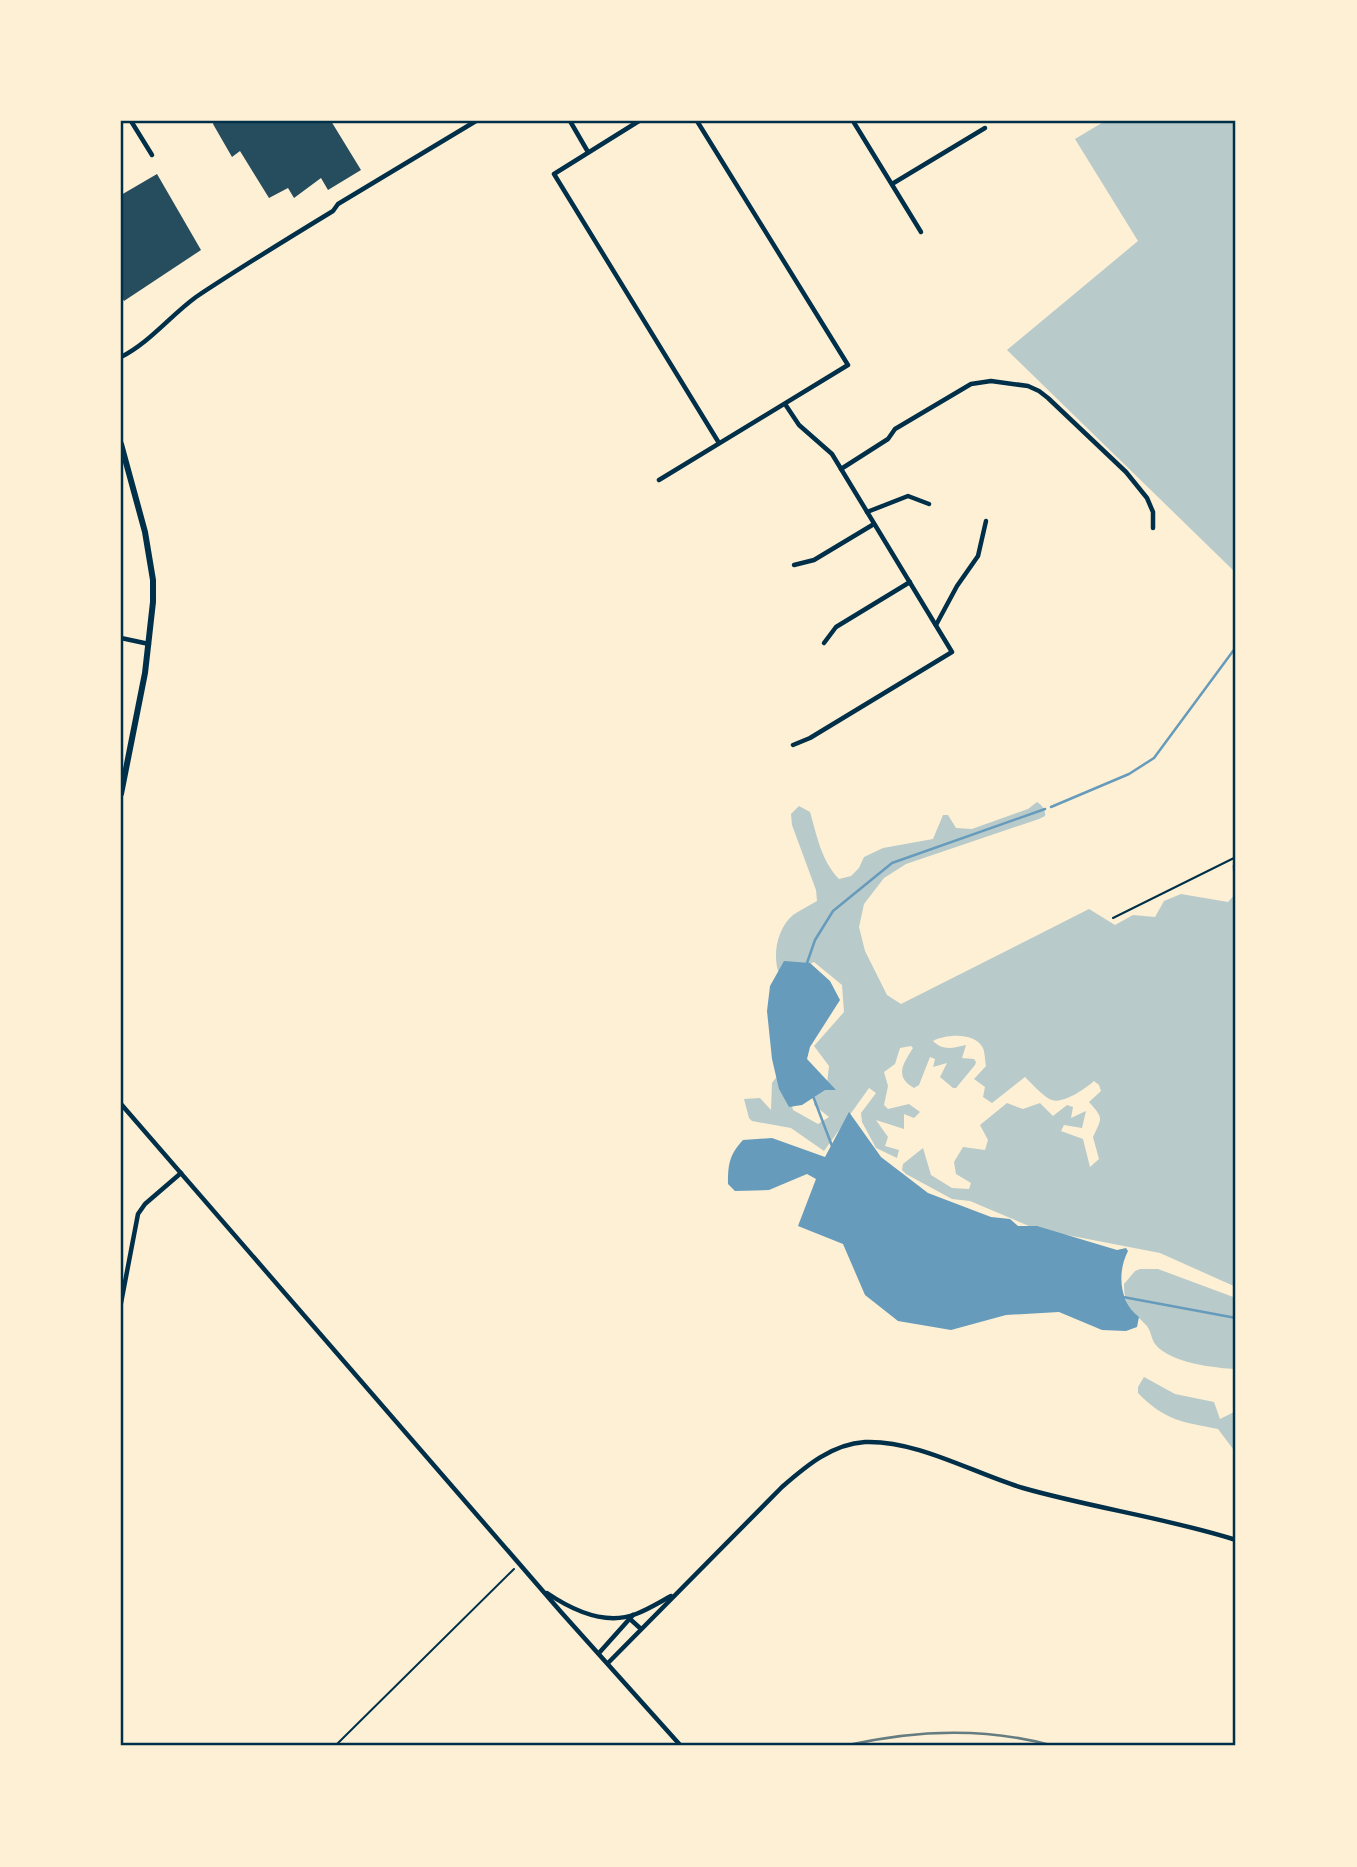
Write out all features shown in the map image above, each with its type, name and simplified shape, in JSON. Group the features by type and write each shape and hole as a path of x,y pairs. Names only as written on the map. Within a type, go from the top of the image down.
{"street":[{"path":"131,121 152,155"},
{"path":"121,357 140,346 195,298 333,211 338,204 476,121"},
{"path":"570,121 588,152"},
{"path":"639,121 554,174 719,443"},
{"path":"660,480 848,365 697,121"},
{"path":"853,121 921,232"},
{"path":"892,184 985,128"},
{"path":"841,470 888,439 895,429 971,384 991,381 1028,386 1048,398 1126,472 1147,498 1153,512 1153,528"},
{"path":"785,404 799,425 832,454 952,652 810,738 793,745"},
{"path":"121,444 150,556 153,602 149,644 121,794"},
{"path":"867,512 908,496 929,504"},
{"path":"936,625 957,586 978,556 986,521"},
{"path":"794,565 814,560 874,524"},
{"path":"824,643 836,627 909,582"},
{"path":"121,638 149,644"},
{"path":"121,1104 542,1590 681,1746"},
{"path":"121,1303 138,1214 145,1204 181,1173"},
{"path":"608,1663 782,1487 803,1468 850,1444 883,1442 909,1446 1020,1487 1236,1540"},
{"path":"542,1590 589,1615 632,1617"},
{"path":"599,1653 632,1617 678,1592"},
{"path":"632,1617 642,1629"}],"path":[{"path":"1113,918 1236,857"},
{"path":"335,1746 519,1563"}],"shaded area":[{"path":"1105,121 1236,121 1236,573 1007,350 1138,241 1075,139"},
{"path":"1037,802 1043,808 1045,816 906,864 884,878 864,904 859,927 865,951 887,995 901,1004 1089,909 1115,925 1133,915 1155,917 1164,901 1181,894 1228,902 1236,893 1236,1287 1160,1253 1036,1229 970,1201 952,1199 906,1174 902,1170 903,1164 923,1148 931,1175 952,1188 969,1189 971,1183 956,1174 954,1162 963,1147 985,1150 988,1140 980,1125 1007,1103 1023,1109 1040,1103 1053,1116 1067,1105 1073,1107 1071,1118 1086,1111 1082,1128 1064,1125 1061,1131 1083,1139 1090,1167 1099,1159 1093,1137 1100,1118 1089,1102 1101,1091 1099,1085 1094,1081 1074,1095 1057,1101 1046,1096 1025,1077 992,1103 983,1097 985,1087 974,1079 986,1066 983,1048 974,1039 952,1036 933,1041 952,1048 966,1045 962,1058 974,1059 976,1062 956,1088 940,1077 947,1063 933,1067 935,1059 930,1057 919,1085 914,1088 908,1083 902,1070 913,1048 911,1046 900,1048 895,1064 884,1072 888,1086 884,1105 888,1109 909,1104 920,1112 914,1118 904,1114 904,1129 876,1120 888,1137 885,1146 899,1150 897,1158 876,1148 862,1122 861,1113 876,1093 869,1088 824,1151 791,1128 752,1121 749,1118 744,1099 760,1098 771,1110 772,1083 778,1075 786,1079 793,1110 818,1124 829,1117 814,1105 816,1091 827,1084 829,1066 814,1046 844,1012 842,985 814,962 793,972 778,971 776,949 783,927 793,915 817,901 816,890 792,825 791,814 799,806 810,812 824,856 839,879 851,876 864,857 883,848 933,839 943,815 948,815 956,828 972,829 1028,809"},
{"path":"1232,865 1236,866 1236,893"},
{"path":"1140,1269 1158,1269 1236,1298 1236,1369 1181,1360 1155,1344 1148,1327 1129,1307 1125,1297 1124,1284"},
{"path":"1144,1377 1175,1394 1214,1402 1220,1419 1236,1411 1236,1449 1233,1449 1218,1429 1175,1419 1148,1402 1138,1393 1138,1387"}],"water":[{"path":"784,961 810,963 830,981 840,1000 810,1047 807,1059 836,1090 825,1090 802,1105 789,1107 779,1089 772,1059 767,1011 770,986"},
{"path":"849,1112 881,1157 928,1193 991,1217 1010,1219 1018,1226 1037,1226 1117,1250 1126,1248 1128,1251 1122,1268 1122,1286 1127,1303 1139,1317 1137,1327 1126,1331 1102,1330 1059,1312 1006,1315 951,1330 898,1321 865,1295 843,1244 798,1226 816,1179 807,1174 769,1190 735,1191 728,1184 730,1160 743,1140 772,1138 825,1157"}],"building":[{"path":"214,121 331,121 361,170 328,190 321,178 294,198 288,188 269,198 240,151 232,157 213,124"},
{"path":"157,174 201,250 124,301 121,296 121,195"}],"waterway":[{"path":"1051,807 1129,774 1154,758 1236,647"},
{"path":"807,963 815,940 833,911 892,863 1045,809"},
{"path":"813,1096 832,1146"},
{"path":"1123,1297 1236,1318"}],"railway":[{"path":"844,1746 896,1737 949,1733 1002,1736 1054,1746"}]}
